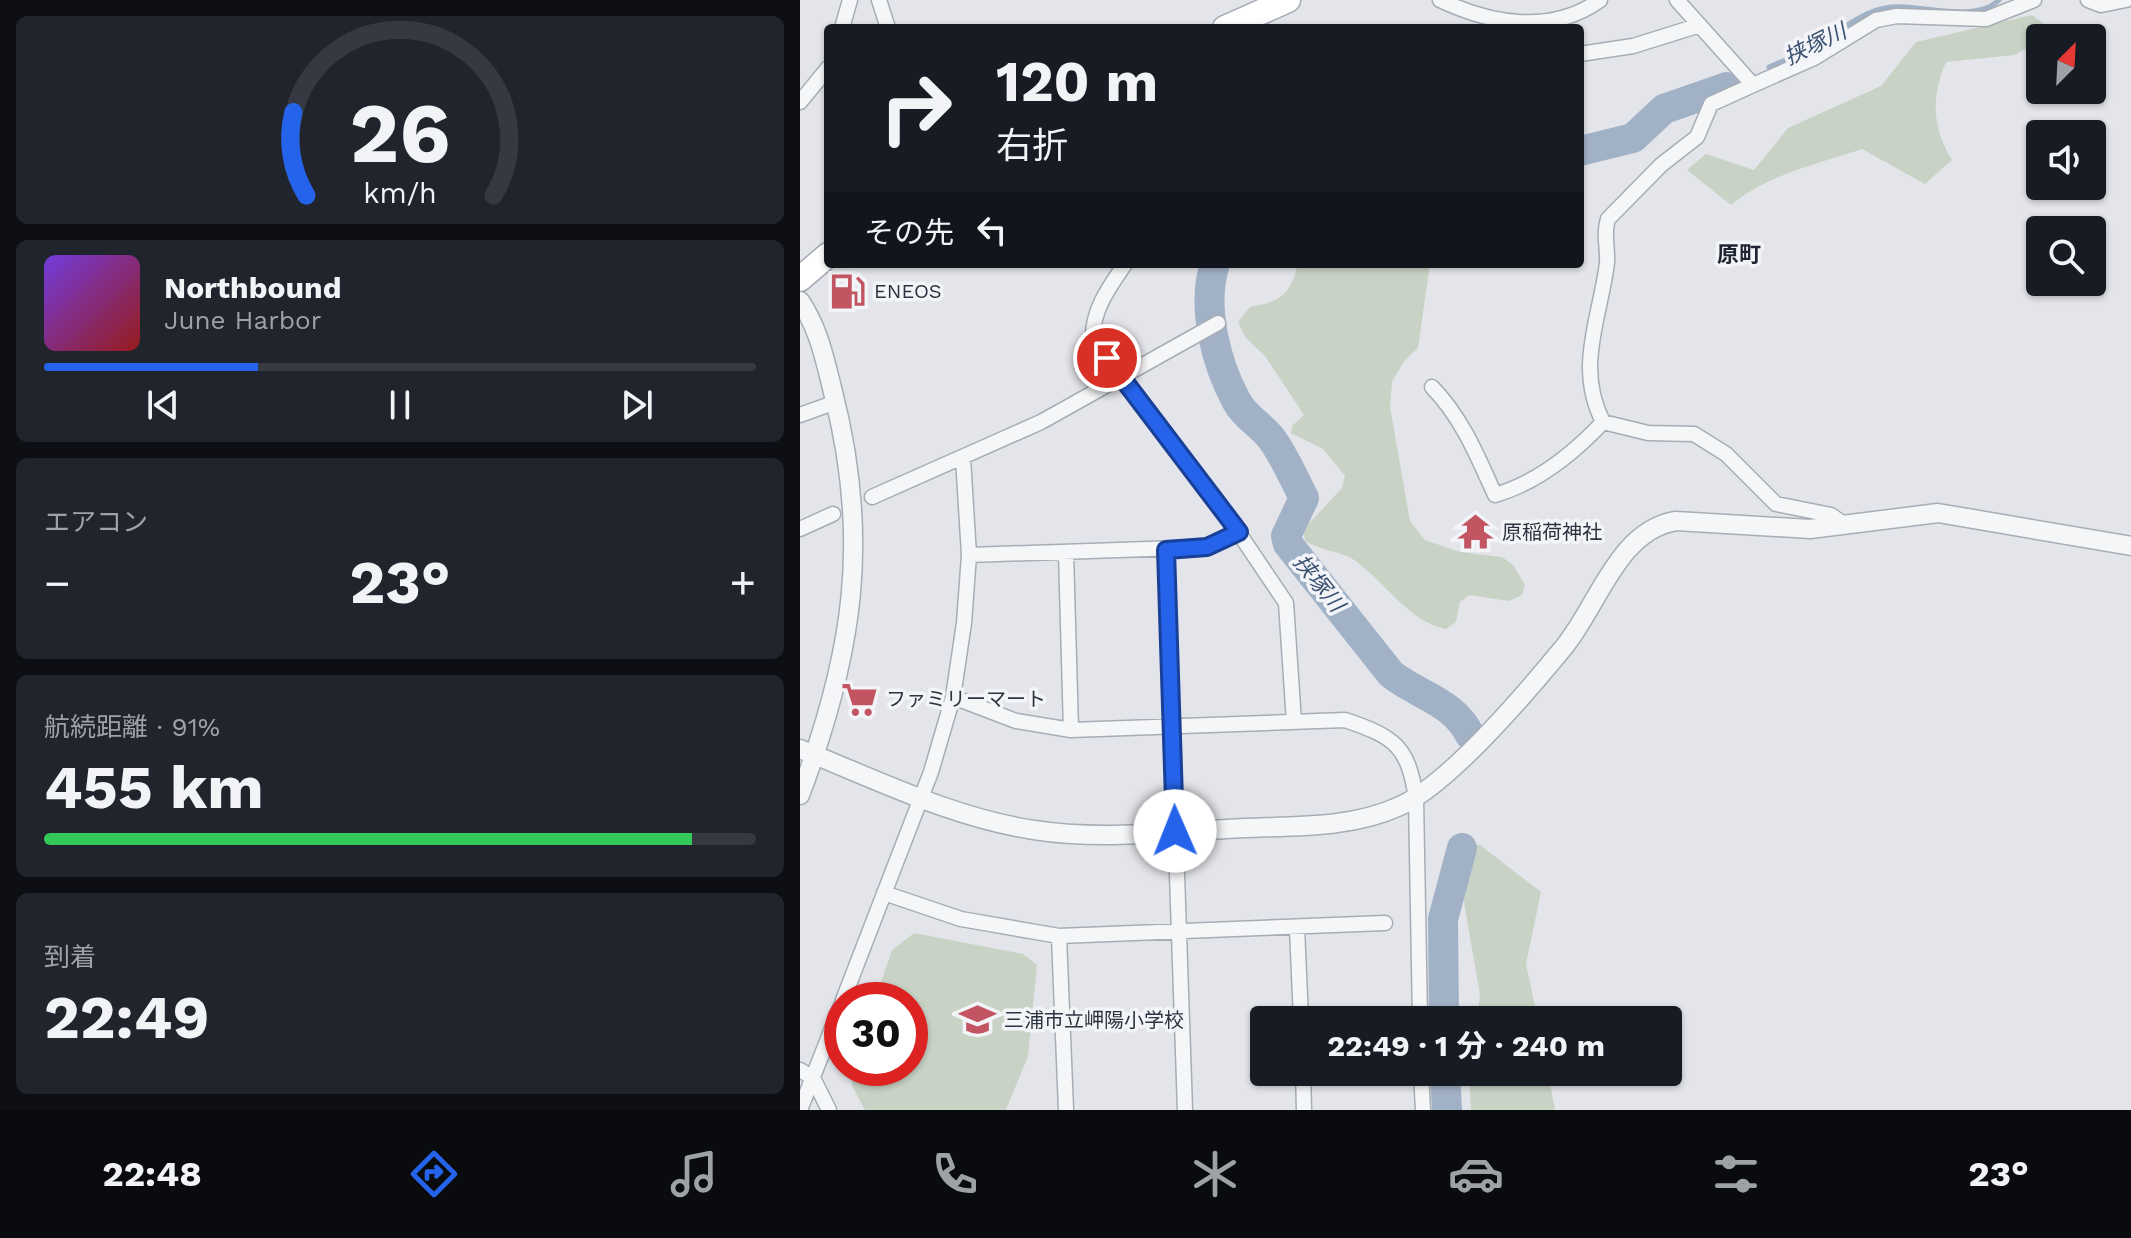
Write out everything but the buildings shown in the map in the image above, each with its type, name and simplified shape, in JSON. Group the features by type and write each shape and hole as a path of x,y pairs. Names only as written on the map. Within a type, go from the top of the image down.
{"main road":[{"path":"1234,24 1288,0"},
{"path":"800,279 824,258"}],"street":[{"path":"843,24 850,0"},
{"path":"879,0 887,24"},
{"path":"1440,0 1492,19 1544,22 1567,19 1600,0"},
{"path":"1677,0 1697,26 1753,85"},
{"path":"1603,422 1589,377 1588,357 1607,262 1608,219 1661,165 1697,137 1711,104 1814,58 1876,20 1897,16 1986,19 2034,0"},
{"path":"2088,0 2101,5 2126,0"},
{"path":"1584,53 1633,46 1697,26"},
{"path":"800,102 824,73"},
{"path":"1123,268 1092,323 1093,338 1239,532 1286,603 1294,722"},
{"path":"800,301 817,332 836,402 851,483 853,586 844,658 808,752 800,795"},
{"path":"872,497 963,458 1121,378 1213,327"},
{"path":"1432,387 1459,420 1495,495 1520,488 1536,478 1603,422"},
{"path":"800,415 836,402"},
{"path":"1603,422 1648,433 1694,434 1726,454 1776,504 1831,515 1846,526"},
{"path":"849,982 920,796 953,697 964,623 969,555 963,458"},
{"path":"808,752 987,820 1034,831 1079,834 1329,825 1378,815 1416,798 1472,748 1565,646 1642,533 1659,524 1676,521 1810,529 1938,513 2131,546"},
{"path":"800,529 833,514"},
{"path":"969,555 1207,547 1239,532"},
{"path":"1166,550 1185,1110"},
{"path":"1066,553 1071,730"},
{"path":"953,697 1016,721 1071,730 1172,729 1345,720 1387,738 1410,762 1416,798 1420,1006"},
{"path":"884,893 961,919 1059,936 1385,923"},
{"path":"1297,928 1300,1006"},
{"path":"1059,936 1066,1110"},
{"path":"800,1110 807,1074 824,1039"},
{"path":"807,1074 829,1110"},
{"path":"1303,1086 1304,1110"},
{"path":"1422,1086 1423,1110"}],"green space":[{"path":"2032,15 2044,24 2026,24 2026,49 2014,55 1946,62 1938,87 1936,112 1945,148 1952,160 1925,184 1862,149 1777,178 1731,205 1687,170 1706,154 1754,170 1788,128 1881,86 1916,42"},
{"path":"1297,268 1429,268 1418,348 1404,361 1392,382 1390,407 1410,521 1425,540 1460,552 1502,557 1513,565 1525,585 1522,595 1509,601 1469,595 1460,602 1456,622 1446,629 1410,611 1351,558 1305,541 1303,530 1342,488 1345,476 1323,449 1291,433 1292,426 1304,415 1265,356 1246,338 1238,322 1250,307 1277,299 1291,283"},
{"path":"1454,844 1480,845 1541,892 1526,964 1535,1006 1479,1006 1480,995"},
{"name":"三浦市立岬陽小学校","path":"914,933 1023,954 1037,965 1028,1056 1006,1110 865,1110 852,1086 928,1086 928,982 881,982 892,950"},
{"path":"1470,1086 1551,1086 1555,1110 1471,1110"}],"waterway":[{"name":"挟塚川","path":"1769,67 1809,50 1860,17 1880,9 1904,7 1976,11 1999,0"},
{"name":"挟塚川","path":"1584,150 1633,138 1664,109 1727,87"},
{"name":"挟塚川","path":"1214,268 1210,316 1217,353 1229,387 1240,407 1276,445 1304,498 1286,536 1288,544 1391,674 1445,707 1470,735"},
{"name":"挟塚川","path":"1444,1006 1443,919 1462,848"},
{"name":"挟塚川","path":"1446,1086 1447,1110"}],"place":[{"name":"ENEOS","path":"848,291"},
{"name":"原稲荷神社","path":"1476,532"},
{"name":"ファミリーマート","path":"860,699"},
{"name":"三浦市立岬陽小学校","path":"978,1020"}],"district":[{"name":"原町","path":"1739,254"}],"route":[{"path":"1107,358 1239,532 1207,547 1166,550 1175,831"}]}
